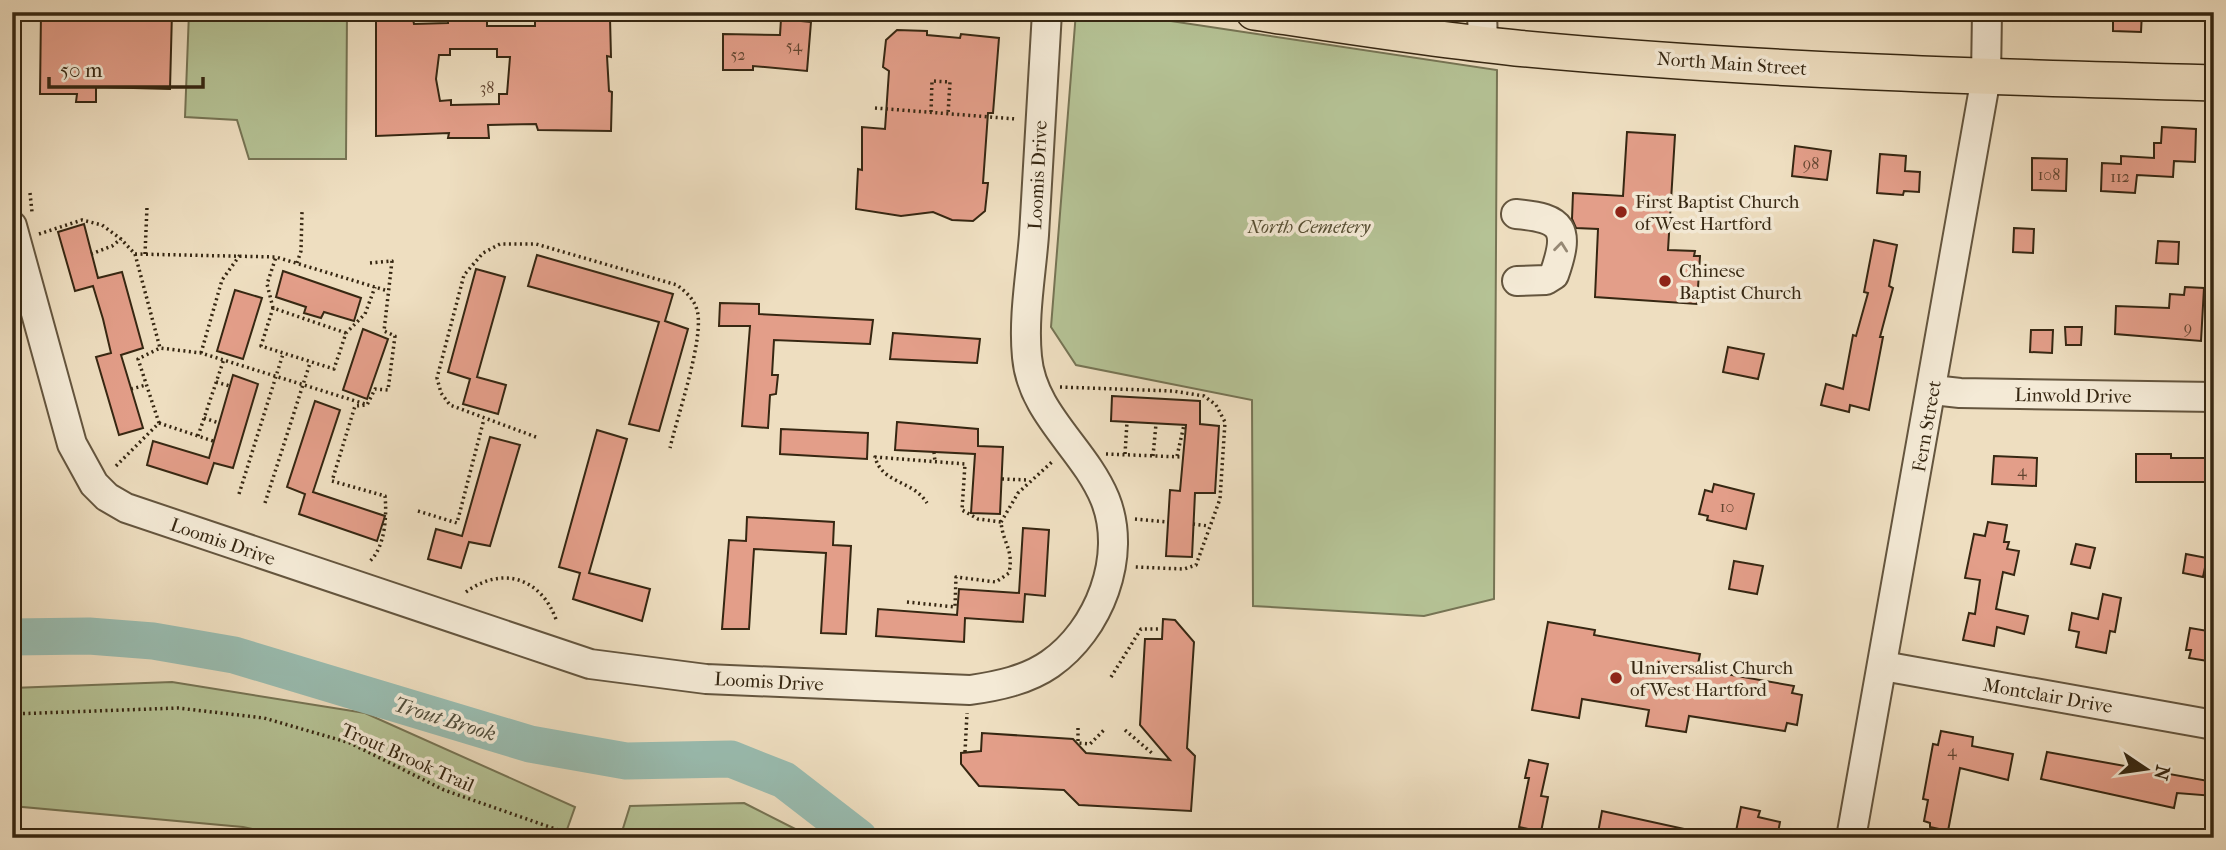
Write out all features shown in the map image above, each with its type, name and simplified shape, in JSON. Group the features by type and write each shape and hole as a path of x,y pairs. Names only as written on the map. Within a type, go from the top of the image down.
{"main road":[{"name":"North Main Street","path":"1254,12 1483,28 1746,65 1986,77 2214,83"}],"street":[{"name":"Loomis Drive","path":"27,225 72,444 94,484 107,498 125,508 590,664 719,679 970,690 1000,685 1029,676 1069,649 1090,624 1105,587 1112,556 1112,524 1105,500 1092,473 1043,407 1029,378 1028,310 1047,12"},
{"name":"Fern Street","path":"1851,838 1933,390 1986,77 1987,12"},
{"path":"1516,214 1545,216 1555,222 1562,235 1554,275 1546,280 1517,281"},
{"name":"Linwold Drive","path":"1933,390 1960,393 2214,397"},
{"name":"Montclair Drive","path":"1883,666 2214,725"}],"path":[{"path":"930,112 932,81 950,82 948,114"},
{"path":"875,108 1019,119"},
{"path":"30,193 27,225 82,220 102,225 135,254 160,348"},
{"path":"145,254 147,206"},
{"path":"298,263 302,212"},
{"path":"91,254 112,246 121,239"},
{"path":"536,437 450,405 440,393 437,378 439,362 464,275 483,253 500,244 520,242 677,285 689,294 697,310 698,334 670,447"},
{"path":"135,254 276,257 388,291"},
{"path":"201,353 222,280 240,255"},
{"path":"276,257 267,284 273,308 261,346 310,363 334,369 346,333 365,314 375,287"},
{"path":"367,405 375,389 388,390 395,336 384,331 392,261 370,263"},
{"path":"273,308 346,333"},
{"path":"159,423 138,359 160,348 201,353 223,359 367,405"},
{"path":"239,494 283,354"},
{"path":"198,436 223,359"},
{"path":"265,503 310,363"},
{"path":"216,382 230,386"},
{"path":"131,389 146,385"},
{"path":"1059,387 1173,391 1205,396 1216,405 1225,422 1220,499 1196,565 1184,569 1129,567"},
{"path":"367,405 355,406 332,481 385,496 387,510 379,553 370,561"},
{"path":"204,418 219,423"},
{"path":"418,511 457,523 484,418"},
{"path":"1125,454 1127,422"},
{"path":"159,423 214,441"},
{"path":"116,466 159,423"},
{"path":"1153,456 1156,424"},
{"path":"1177,456 1184,425"},
{"path":"934,452 933,459 937,463"},
{"path":"1107,454 1182,457"},
{"path":"927,503 920,491 910,484 886,476 878,469 875,457 965,464 962,510 978,519 1001,522"},
{"path":"907,603 955,607 956,578 996,582 1009,573 1010,547 1002,538 1001,522 1017,492 1054,460"},
{"path":"1002,479 1029,480"},
{"path":"1130,519 1168,522"},
{"path":"1193,524 1209,526"},
{"path":"466,592 482,580 510,578 529,583 547,600 556,622"},
{"path":"1111,677 1141,629 1161,629"},
{"name":"Trout Brook Trail","path":"12,714 178,708 264,718 350,743 444,790 581,838"},
{"path":"965,752 967,713"},
{"path":"1078,728 1077,743 1090,744 1105,729"},
{"path":"1125,730 1153,754"}],"green space":[{"path":"189,12 347,12 346,159 249,159 237,120 185,117"},
{"name":"North Cemetery","path":"1076,12 1111,12 1497,70 1494,599 1424,616 1253,606 1252,400 1076,365 1051,327"},
{"path":"172,682 365,713 575,807 564,838 297,838 243,827 12,806 12,688"},
{"path":"744,803 813,838 620,838 630,806"}],"building":[{"path":"41,12 172,12 170,89 96,87 96,102 76,102 77,94 40,94"},
{"path":"2113,12 2142,12 2141,32 2113,31"},
{"path":"573,17 610,18 611,57 607,56 609,91 612,92 611,131 538,130 536,124 488,125 489,138 448,138 449,133 376,136 376,20 413,19 414,24 448,23 448,18 487,18 487,26 535,26 535,20 573,20","holes":["450,49 497,49 497,57 510,57 507,94 499,94 499,104 451,105 451,100 440,101 436,79 439,55 450,55"]},
{"path":"781,19 811,22 807,71 753,66 753,70 723,70 723,34 780,35"},
{"path":"897,30 927,31 927,35 960,38 961,34 999,38 993,113 988,113 983,183 988,183 985,211 973,221 952,220 933,212 901,216 856,209 858,169 862,170 862,127 885,129 889,71 883,67 886,40"},
{"path":"2162,127 2196,129 2195,162 2174,161 2173,177 2137,175 2135,193 2101,191 2102,163 2121,164 2121,156 2154,158 2154,143 2161,143"},
{"name":"First Baptist Church of West Hartford","path":"1627,132 1675,135 1668,250 1695,251 1694,256 1700,256 1697,304 1595,297 1598,229 1576,228 1572,219 1573,193 1623,196"},
{"path":"1795,146 1831,151 1827,180 1792,176"},
{"path":"1880,154 1906,156 1905,171 1920,172 1919,192 1904,191 1903,195 1877,193"},
{"path":"2032,158 2067,159 2066,191 2032,190"},
{"path":"84,224 98,278 122,272 143,348 121,355 143,428 119,435 96,357 111,353 103,319 93,286 75,291 58,232"},
{"path":"2014,228 2034,229 2033,253 2013,252"},
{"path":"1874,240 1897,245 1889,286 1893,288 1880,337 1883,337 1869,410 1850,405 1849,412 1821,405 1826,384 1843,389 1853,335 1856,336 1868,293 1864,292"},
{"path":"2158,241 2179,242 2178,264 2156,263"},
{"path":"537,255 673,294 665,321 688,329 659,431 629,424 659,322 528,286"},
{"path":"476,269 505,277 477,377 506,385 498,414 463,404 470,379 448,372"},
{"path":"283,271 361,298 354,321 324,312 321,318 304,313 306,307 276,297"},
{"path":"2185,287 2204,288 2201,341 2115,334 2116,306 2169,308 2170,294 2184,295"},
{"path":"235,290 262,298 243,359 217,351"},
{"path":"720,303 759,304 759,314 873,320 870,344 774,340 772,375 778,375 776,394 770,395 768,428 742,426 750,326 719,326"},
{"path":"2065,327 2082,327 2081,345 2066,345"},
{"path":"363,329 388,339 367,399 343,390"},
{"path":"2031,330 2053,330 2052,353 2030,352"},
{"path":"893,333 980,339 977,363 890,359"},
{"path":"1728,347 1764,354 1758,379 1723,372"},
{"path":"233,375 258,384 233,468 214,463 207,484 147,465 153,441 209,458"},
{"path":"1112,396 1200,401 1200,424 1219,426 1215,493 1195,493 1192,557 1166,556 1170,490 1180,491 1186,425 1111,421"},
{"path":"315,401 340,410 313,492 385,516 377,541 299,514 305,494 287,487"},
{"path":"897,422 978,429 978,446 1003,447 1000,514 971,513 975,454 895,450"},
{"path":"781,429 868,433 867,459 780,454"},
{"path":"597,430 627,439 589,573 650,589 642,621 573,599 580,573 559,567"},
{"path":"490,437 520,445 490,546 469,542 461,568 428,559 436,529 462,536"},
{"path":"2136,454 2171,454 2171,458 2214,458 2214,482 2136,482"},
{"path":"1994,456 2037,458 2036,486 1992,484"},
{"path":"1714,484 1754,494 1746,529 1707,520 1708,516 1699,514 1705,490 1712,492"},
{"path":"747,517 834,522 833,545 851,546 846,634 821,633 826,553 754,549 749,629 722,629 729,540 746,541"},
{"path":"1988,522 2007,525 2004,542 2009,542 2007,549 2019,551 2014,575 2003,572 1996,609 2028,616 2024,634 1997,627 1994,646 1963,640 1969,613 1975,614 1980,580 1965,578 1974,534 1985,536"},
{"path":"1023,528 1049,530 1045,596 1025,594 1023,622 965,618 964,642 876,636 878,609 957,615 959,589 1019,593"},
{"path":"2076,544 2095,548 2090,568 2071,564"},
{"path":"2186,554 2207,558 2203,577 2183,573"},
{"path":"1734,561 1763,566 1757,594 1729,589"},
{"path":"2103,594 2121,598 2115,632 2110,631 2106,653 2076,647 2079,632 2069,630 2072,613 2098,619"},
{"path":"1163,619 1175,620 1194,642 1187,748 1195,756 1191,811 1079,805 1064,790 979,786 961,764 961,753 981,751 982,733 1073,739 1086,753 1170,760 1140,725 1145,639 1162,639"},
{"name":"Universalist Church of West Hartford","path":"1548,622 1595,630 1594,635 1700,654 1697,669 1794,686 1792,693 1802,695 1797,725 1787,723 1785,731 1689,716 1686,732 1646,726 1649,710 1582,699 1579,718 1532,710"},
{"path":"2190,628 2214,632 2214,662 2189,658 2191,650 2186,650"},
{"path":"1941,731 1973,737 1972,746 2013,754 2008,780 1960,768 1948,831 1930,827 1930,823 1924,821 1928,800 1923,799 1933,744 1938,745"},
{"path":"2047,752 2214,782 2214,796 2177,793 2174,808 2041,779"},
{"path":"1529,760 1548,764 1541,796 1548,797 1541,832 1519,827 1529,778 1525,778"},
{"path":"1741,807 1760,811 1758,817 1780,822 1777,838 1735,836"},
{"path":"1602,811 1689,830 1688,838 1597,838"}],"waterway":[{"name":"Trout Brook","path":"12,637 89,636 153,641 234,655 530,744 626,761 731,759 784,780 859,838"}],"place":[{"name":"First Baptist Church of West Hartford","path":"1621,212"},
{"name":"Chinese Baptist Church","path":"1665,281"},
{"name":"Universalist Church of West Hartford","path":"1616,678"}]}
